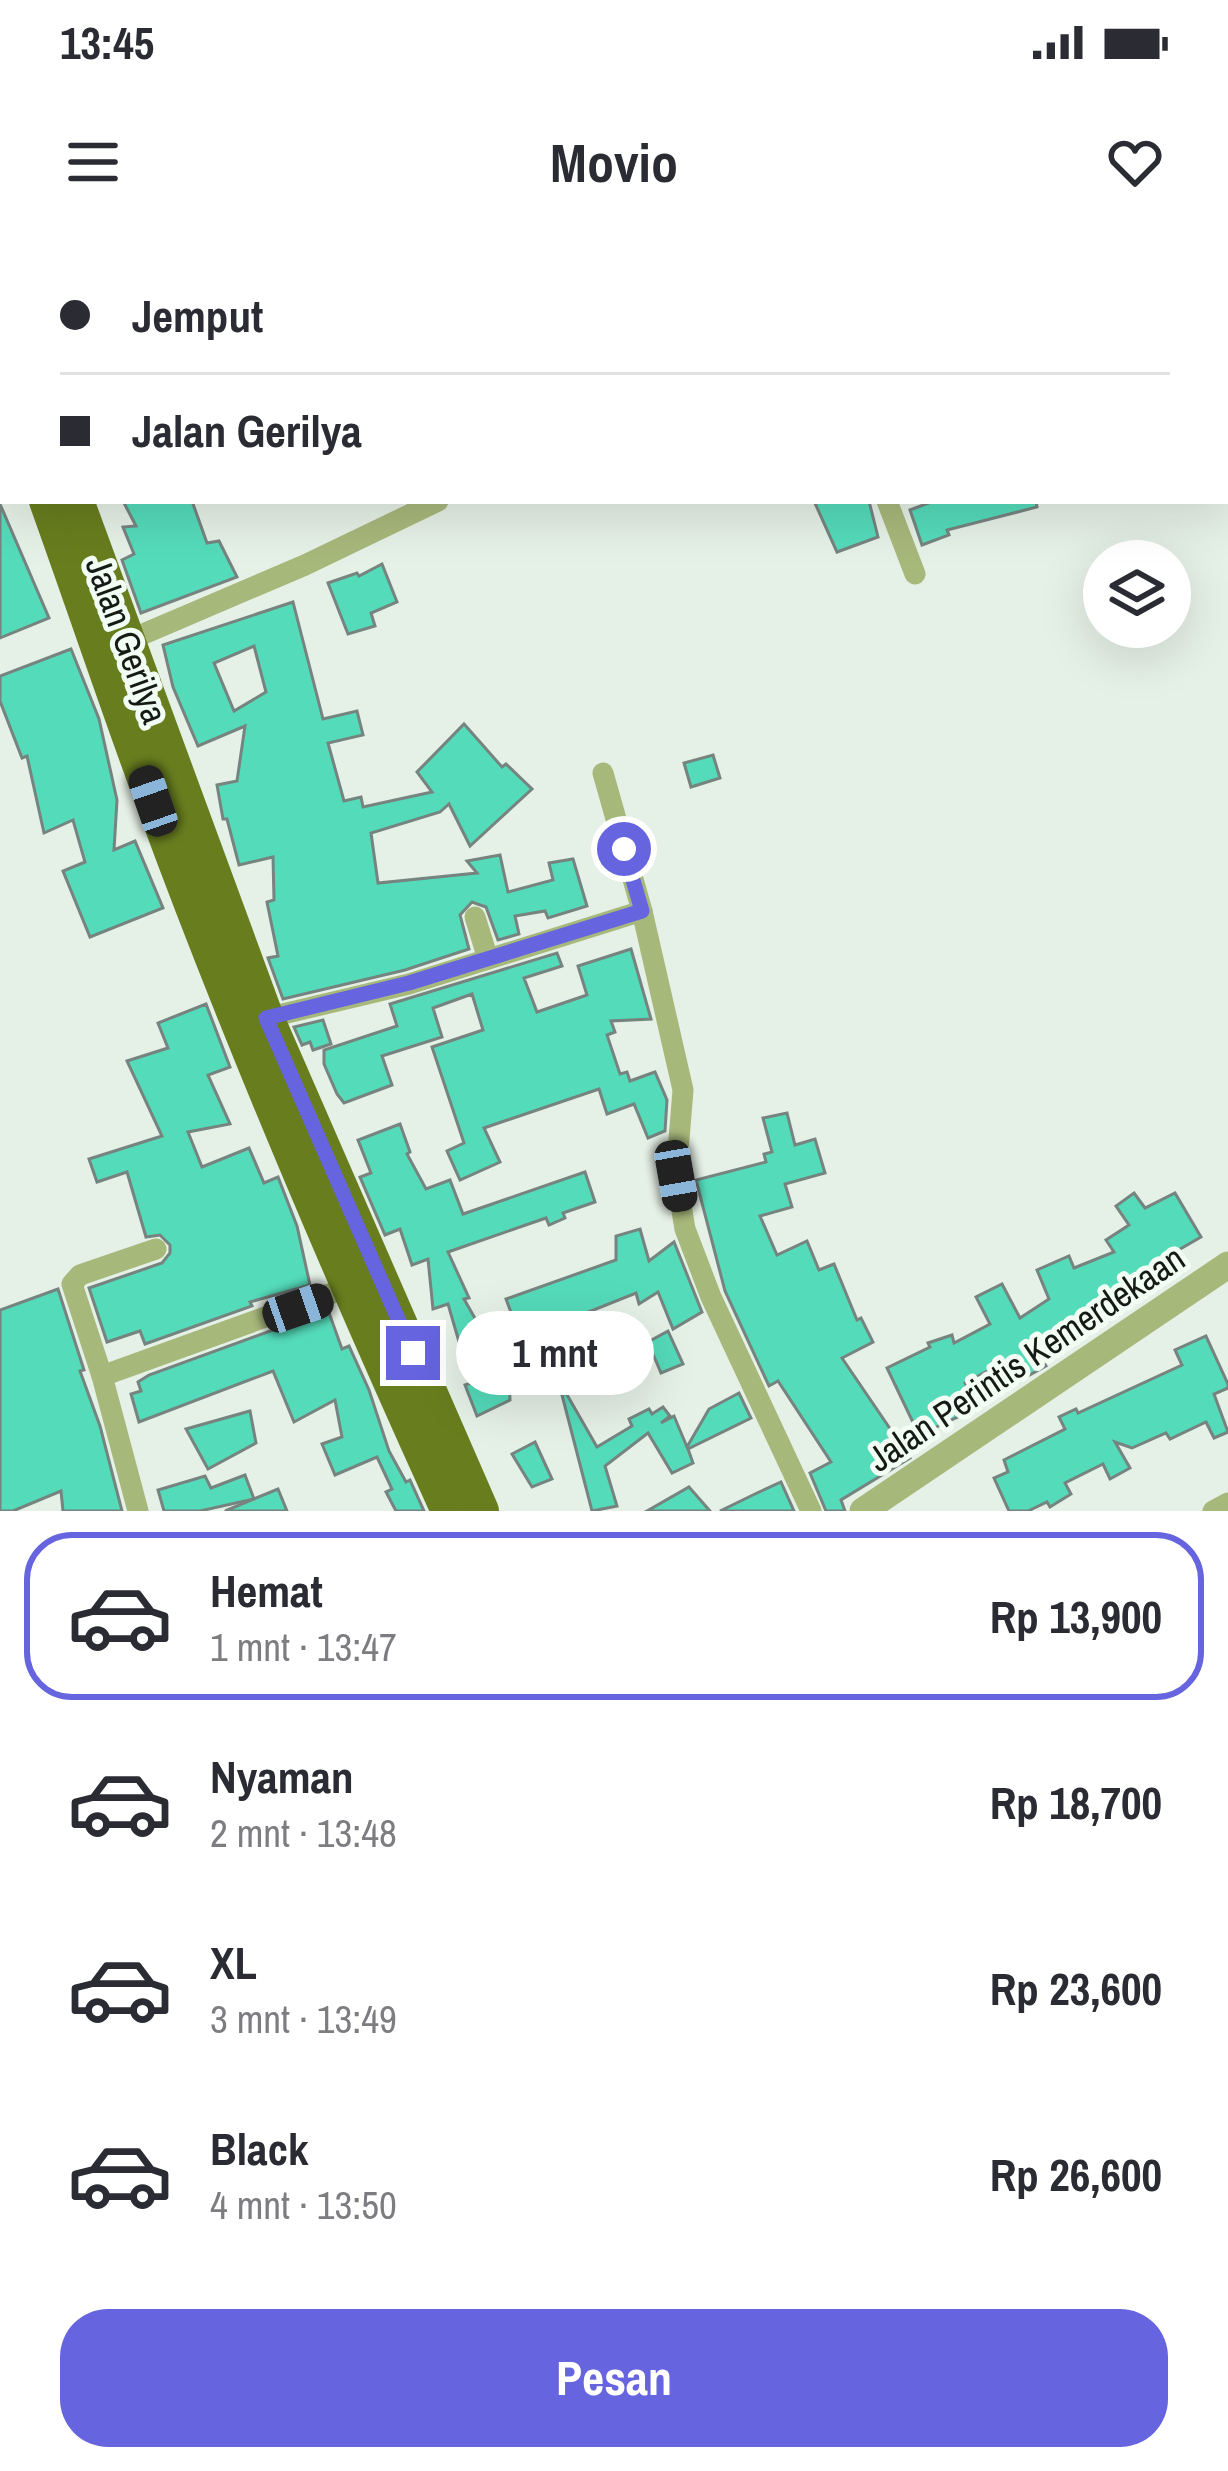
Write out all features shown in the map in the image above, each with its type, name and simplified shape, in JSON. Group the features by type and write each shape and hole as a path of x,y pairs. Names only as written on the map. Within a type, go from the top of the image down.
{"highway":[{"name":"Jalan Gerilya","path":"48,504 153,801 363,1281 482,1511"},
{"name":"Jalan Gerilya","path":"82,506 127,641 449,1511"}],"street":[{"path":"127,641 305,565 432,504"},
{"path":"888,504 915,574"},
{"path":"603,773 642,911 683,1090 676,1176 685,1228 711,1297 812,1511"},
{"path":"266,1018 409,983 642,911"},
{"path":"475,916 488,959"},
{"path":"138,1511 72,1284 75,1278 156,1249"},
{"name":"Jalan Perintis Kemerdekaan","path":"863,1511 1228,1264"},
{"path":"102,1376 363,1281"},
{"path":"1214,1511 1228,1503"}],"building":[{"path":"0,504 49,618 0,638"},
{"path":"125,504 193,504 207,543 219,541 237,577 141,613 122,560 134,554 123,527 136,526"},
{"path":"815,504 870,504 878,537 837,552"},
{"path":"926,504 1037,507 947,530 949,535 922,545 910,510"},
{"path":"382,564 397,602 371,613 375,626 348,634 328,583 359,576"},
{"path":"293,602 323,719 357,711 363,735 328,743 344,801 361,797 363,807 432,792 417,772 464,724 502,767 506,764 532,789 470,846 449,804 440,812 371,833 378,883 477,873 467,861 500,855 508,892 553,880 549,863 573,859 587,906 548,918 545,911 515,916 519,934 498,940 486,907 472,902 460,915 469,949 405,970 283,999 268,958 278,956 267,902 274,900 273,857 239,865 217,785 237,781 245,726 198,746 173,687 163,645","holes":["254,646 266,692 234,711 214,663"]},
{"path":"71,649 99,719 117,800 114,850 135,841 163,908 90,937 63,871 85,862 73,820 44,833 27,756 22,758 0,701 0,676"},
{"path":"713,755 720,778 691,787 684,763"},
{"path":"631,949 651,1019 611,1021 615,1032 607,1035 620,1074 627,1072 630,1081 655,1072 667,1100 665,1131 648,1138 634,1104 607,1114 599,1089 484,1128 500,1162 460,1180 447,1151 464,1143 432,1047 483,1030 472,994 433,1008 442,1037 382,1056 392,1085 344,1103 324,1064 324,1050 397,1026 390,1004 557,953 562,966 524,978 537,1012 587,995 578,966"},
{"path":"206,1004 230,1067 208,1075 230,1124 188,1132 202,1167 249,1148 264,1183 278,1177 297,1226 310,1285 250,1302 252,1306 145,1344 140,1331 107,1342 89,1288 162,1263 170,1245 160,1235 146,1237 127,1172 97,1182 89,1159 162,1136 127,1061 168,1048 158,1023"},
{"path":"323,1020 331,1044 313,1050 310,1042 302,1045 294,1027"},
{"path":"787,1113 795,1145 815,1139 825,1173 785,1184 792,1207 760,1216 777,1255 807,1241 819,1270 834,1264 857,1320 861,1318 873,1342 842,1358 910,1458 841,1500 845,1511 826,1511 810,1473 831,1462 778,1381 769,1386 725,1291 696,1180 766,1162 764,1154 772,1152 763,1118"},
{"path":"400,1124 407,1154 426,1189 450,1180 463,1214 585,1172 595,1202 563,1213 565,1218 549,1225 546,1218 448,1252 469,1298 464,1299 509,1378 510,1400 477,1416 465,1385 471,1383 448,1304 433,1309 428,1259 412,1265 400,1229 385,1235 360,1177 371,1173 358,1140"},
{"path":"1134,1193 1145,1208 1175,1193 1201,1237 1163,1259 1167,1265 1128,1291 1131,1298 1096,1313 1098,1316 1038,1352 1046,1366 1008,1387 997,1366 965,1383 977,1408 919,1435 887,1368 930,1347 928,1343 952,1335 954,1343 990,1324 976,1297 1002,1284 1020,1318 1049,1299 1037,1270 1069,1256 1074,1268 1114,1252 1106,1240 1129,1225 1116,1206"},
{"path":"640,1229 649,1261 674,1242 702,1312 673,1329 658,1292 639,1304 636,1293 521,1339 506,1299 616,1260 616,1236"},
{"path":"58,1289 122,1511 63,1511 61,1491 13,1511 0,1511 0,1310"},
{"path":"328,1310 342,1349 349,1346 369,1390 389,1451 424,1511 396,1511 377,1457 335,1475 322,1444 342,1437 335,1400 294,1422 273,1371 139,1422 131,1394 141,1391 138,1382 149,1375"},
{"path":"668,1331 683,1364 661,1373 648,1342"},
{"path":"1206,1336 1228,1384 1214,1394 1228,1432 1214,1438 1206,1422 1170,1439 1166,1433 1132,1448 1115,1442 1130,1468 1110,1479 1103,1464 1065,1483 1071,1494 1050,1507 1047,1502 1028,1511 1009,1511 994,1478 1008,1472 1004,1460 1065,1429 1059,1417 1076,1409 1078,1413 1182,1365 1175,1350"},
{"path":"566,1393 597,1447 632,1426 629,1419 649,1409 652,1414 663,1407 670,1416 661,1423 674,1416 687,1447 709,1409 739,1393 751,1418 688,1449 693,1463 672,1473 648,1433 605,1466 617,1506 592,1511 562,1395"},
{"path":"250,1411 256,1443 208,1469 186,1429"},
{"path":"535,1442 552,1479 532,1487 512,1454"},
{"path":"245,1475 254,1499 200,1511 164,1511 158,1490 205,1476 211,1488"},
{"path":"781,1482 794,1511 720,1511 757,1493"},
{"path":"689,1487 710,1511 647,1511"},
{"path":"278,1489 287,1511 225,1511"}],"route":[{"path":"413,1353 266,1018 409,983 642,911 624,849"}]}
